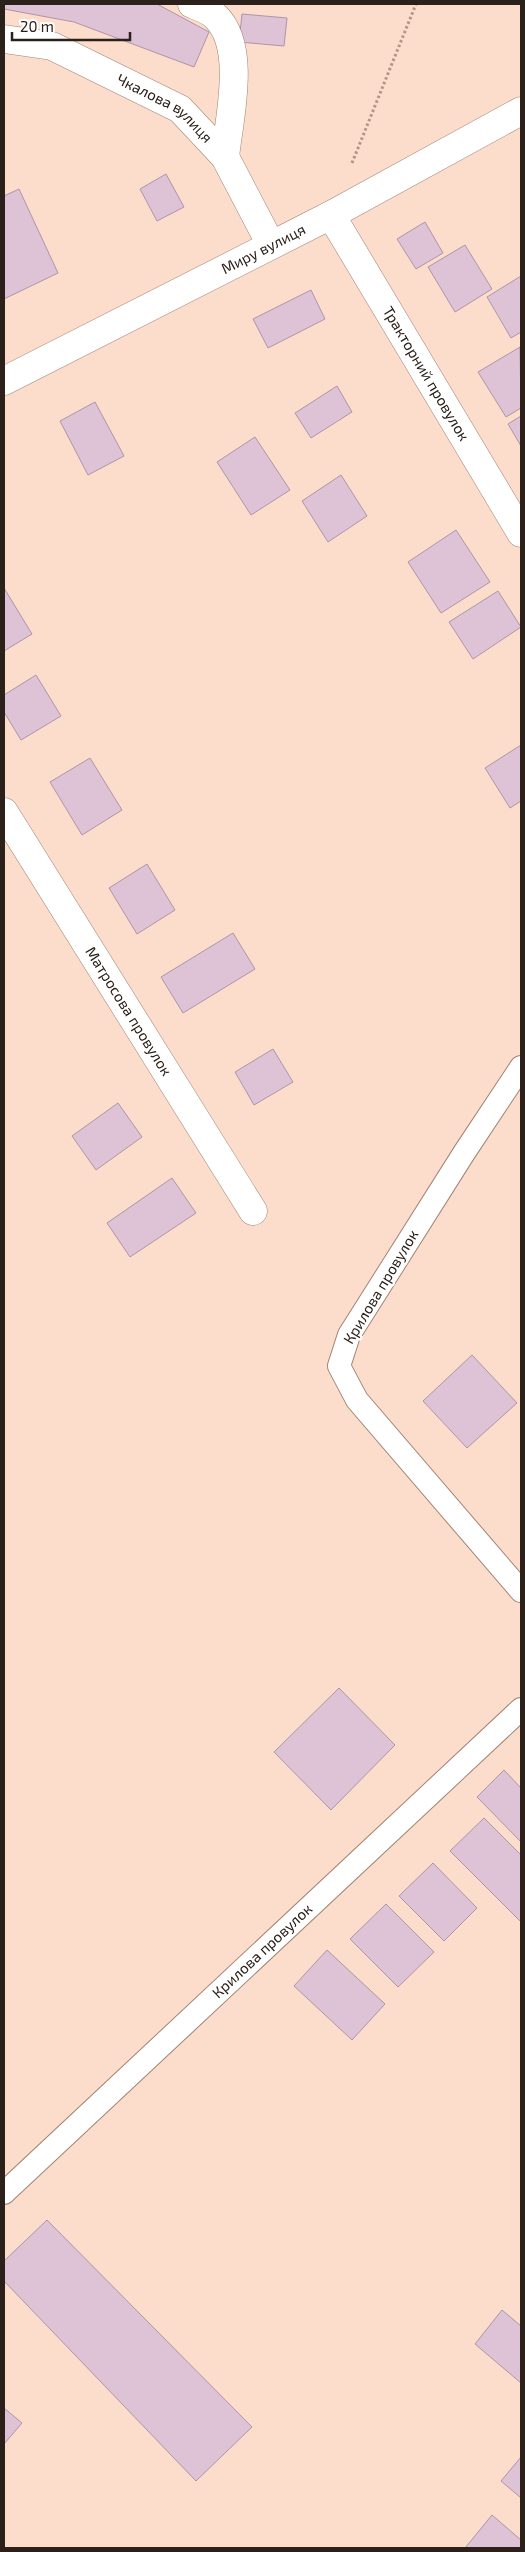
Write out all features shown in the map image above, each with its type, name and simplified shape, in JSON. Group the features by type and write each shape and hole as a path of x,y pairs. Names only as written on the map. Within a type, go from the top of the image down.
{"street":[{"path":"192,4 216,16 230,39 235,75 225,157"},
{"name":"Чкалова вулиця","path":"4,39 52,46 180,109 225,157 271,245"},
{"name":"Миру вулиця","path":"4,381 331,215 521,111"},
{"name":"Тракторний провулок","path":"331,215 521,533"},
{"name":"Матросова провулок","path":"4,812 13,848 253,1212"}],"lane":[{"name":"Крилова провулок","path":"521,1067 464,1153 349,1335 339,1366 357,1400 521,1591"},
{"name":"Крилова провулок","path":"4,2193 521,1709"}],"path":[{"path":"331,215 416,4"}],"building":[{"path":"4,4 157,4 209,32 194,67 74,22 4,9"},
{"path":"242,14 287,18 284,46 239,42"},
{"path":"166,174 184,207 157,221 140,189"},
{"path":"19,189 58,273 4,299 4,196"},
{"path":"425,222 443,253 416,269 397,239"},
{"path":"465,245 492,289 455,312 428,267"},
{"path":"521,276 521,332 511,338 487,297"},
{"path":"311,290 325,319 268,348 253,319"},
{"path":"520,347 521,408 506,417 478,372"},
{"path":"337,386 352,412 311,438 295,413"},
{"path":"95,402 124,456 88,475 60,421"},
{"path":"521,416 521,446 508,424"},
{"path":"255,437 290,490 251,515 217,462"},
{"path":"341,475 367,516 328,542 302,501"},
{"path":"456,530 490,582 441,613 408,562"},
{"path":"4,588 32,634 4,651"},
{"path":"498,591 521,627 473,659 449,622"},
{"path":"36,675 61,716 21,740 4,712 4,695"},
{"path":"521,745 521,801 510,808 485,768"},
{"path":"90,758 122,810 82,835 50,782"},
{"path":"147,864 175,910 137,934 109,888"},
{"path":"233,933 255,969 183,1013 161,977"},
{"path":"273,1049 293,1082 254,1105 235,1072"},
{"path":"118,1103 142,1137 96,1170 72,1136"},
{"path":"172,1178 196,1213 130,1257 107,1223"},
{"path":"472,1355 517,1403 467,1448 423,1401"},
{"path":"339,1688 395,1745 331,1810 274,1752"},
{"path":"504,1770 521,1788 521,1842 477,1797"},
{"path":"484,1818 521,1855 521,1922 450,1851"},
{"path":"433,1863 477,1908 444,1941 399,1896"},
{"path":"386,1904 434,1952 398,1987 350,1939"},
{"path":"327,1950 385,2004 352,2040 294,1986"},
{"path":"47,2220 252,2427 196,2481 4,2281 4,2261"},
{"path":"502,2310 521,2326 521,2383 475,2344"},
{"path":"4,2408 22,2423 4,2444"},
{"path":"521,2457 521,2498 501,2481"},
{"path":"492,2515 521,2540 521,2548 465,2548"}]}
